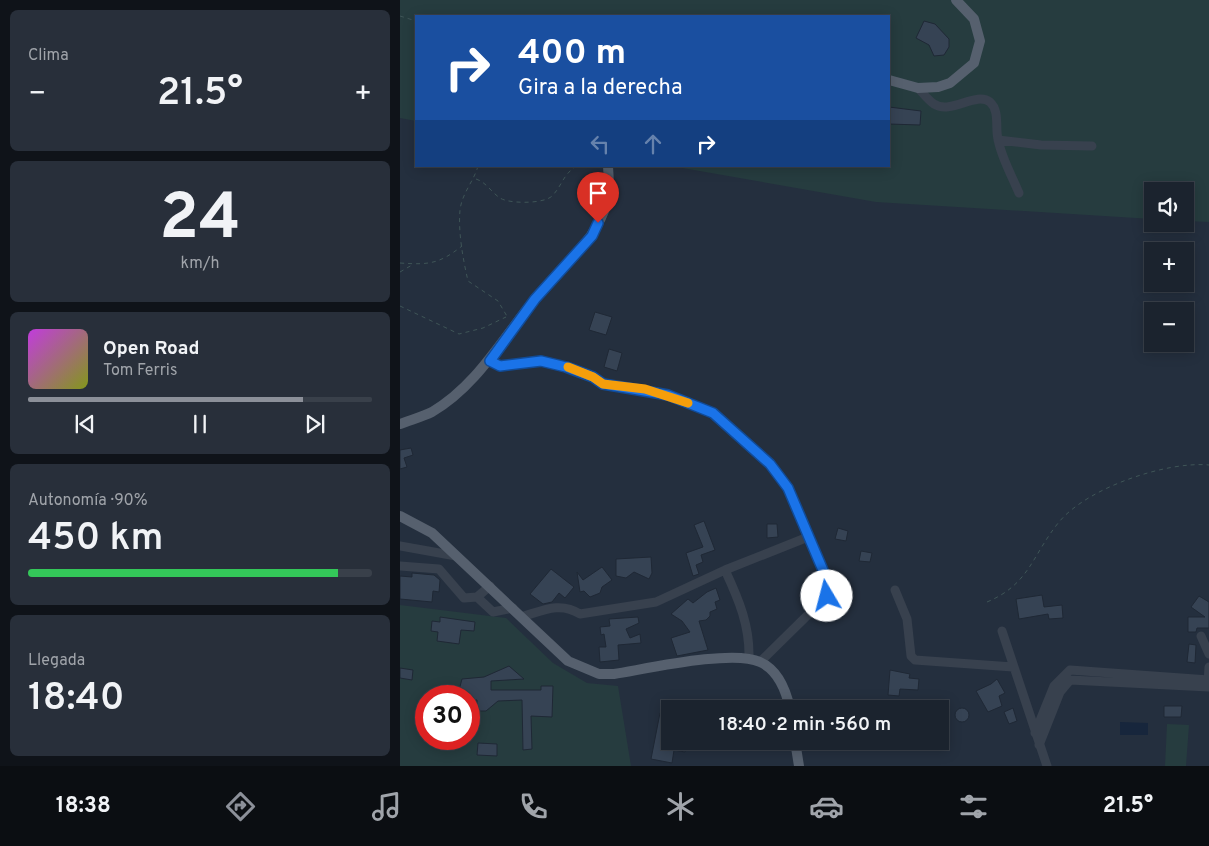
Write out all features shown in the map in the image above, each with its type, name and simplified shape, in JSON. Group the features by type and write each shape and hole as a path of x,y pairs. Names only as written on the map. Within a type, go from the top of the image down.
{"main road":[{"path":"890,80 918,88 938,87 950,83 974,62 980,41 974,19 956,0"},
{"path":"400,424 431,412 450,400 490,361 535,299 592,236 605,210 609,180 608,167"},
{"path":"400,516 432,533 568,661 599,674 614,674 718,659 749,659 760,662 780,680 787,700"},
{"path":"796,750 799,766"}],"street":[{"path":"918,88 934,104 940,106 949,107 982,99 990,102 995,112 998,140 1019,193"},
{"path":"998,140 1040,145 1092,146"},
{"path":"490,361 500,366 541,361 566,367 593,377 603,384 668,395 713,413 770,464 788,488 828,582 827,596 760,662"},
{"path":"521,617 559,606 571,608 580,614 656,602 725,570 808,537"},
{"path":"400,546 456,556"},
{"path":"400,566 439,569 464,598 477,597 490,586"},
{"path":"725,570 745,616 750,638 749,659"},
{"path":"895,590 907,619 911,656 914,660 1013,667"},
{"path":"477,597 494,612 513,608"},
{"path":"1002,631 1046,766"},
{"path":"1201,636 1209,654"},
{"path":"1035,733 1057,689 1070,670 1209,683 1209,667"},
{"path":"1039,745 1057,689"}],"path":[{"path":"400,16 415,21"},
{"path":"478,167 474,179 468,186 460,209 468,281 498,300 507,316 516,325"},
{"path":"474,179 481,181 501,199 522,202 543,201 552,196 560,181 575,167"},
{"path":"400,263 413,264 445,260 463,246"},
{"path":"400,272 413,264"},
{"path":"400,306 459,334 483,328 507,316"},
{"path":"987,602 1002,596 1024,577 1059,522 1079,503 1111,487 1166,469 1184,465 1209,465"}],"green space":[{"path":"400,0 1209,0 1209,222 1194,221 1194,182 1144,182 1144,219 876,202 677,167 890,167 890,15 415,15 415,121 400,118"},
{"path":"400,605 506,618 553,663 587,683 618,686 631,766 400,766"},
{"path":"1167,724 1189,725 1186,766 1165,766"}],"water":[{"path":"1120,722 1148,723 1148,735 1120,735"}],"building":[{"path":"924,21 935,24 949,39 949,47 944,55 934,56 929,45 916,38"},
{"path":"890,107 921,111 920,125 890,124"},
{"path":"595,312 612,317 606,335 589,330"},
{"path":"609,349 622,353 617,371 604,367"},
{"path":"411,448 413,455 404,458 407,467 400,469 400,450"},
{"path":"704,521 715,550 701,555 703,562 696,565 699,574 693,576 686,553 703,547 694,525"},
{"path":"767,524 777,524 778,537 767,538"},
{"path":"838,528 848,531 846,541 835,539"},
{"path":"861,551 872,553 870,562 859,561"},
{"path":"651,557 652,573 649,579 634,572 626,578 616,576 616,559"},
{"path":"602,567 612,580 602,587 600,593 590,597 584,591 580,592 577,572 583,580"},
{"path":"551,569 574,587 565,598 559,593 552,602 543,604 530,594"},
{"path":"412,573 434,575 440,580 439,592 433,591 432,602 400,599 400,576 412,577"},
{"path":"716,588 720,600 715,602 717,609 710,612 710,616 706,620 699,621 708,650 677,656 671,638 690,632 682,621 671,614 688,599 693,603 707,592"},
{"path":"1042,595 1044,607 1062,605 1063,618 1049,619 1048,614 1019,619 1016,599"},
{"path":"1199,596 1209,602 1209,628 1197,628 1196,632 1188,632 1188,617 1205,617 1191,607"},
{"path":"440,617 475,622 474,631 461,630 459,644 437,641 438,632 431,631 432,621 440,622"},
{"path":"638,617 639,623 626,629 630,638 640,634 641,643 618,645 619,660 600,662 599,647 606,647 604,634 601,635 600,627 610,626 609,619"},
{"path":"1189,644 1196,645 1195,663 1187,662"},
{"path":"509,666 524,679 491,681 491,690 541,690 541,686 553,686 552,717 531,716 532,749 523,750 522,700 498,701 486,711 480,711 480,685 460,685 462,679 484,677"},
{"path":"400,668 413,670 412,680 400,678"},
{"path":"890,670 910,674 909,678 919,679 918,690 900,689 899,696 888,695"},
{"path":"997,679 1005,693 999,696 1002,706 988,712 976,691"},
{"path":"1164,706 1182,706 1181,717 1164,717"},
{"path":"962,708 967,710 969,715 967,720 962,722 957,720 955,715 957,710"},
{"path":"1013,708 1017,721 1009,724 1004,712"},
{"path":"661,713 661,750 674,750 672,763 651,759"},
{"path":"480,743 497,744 497,756 477,755 477,750 480,750"}],"slow traffic":[{"path":"568,367 593,377 603,384 645,389 688,403"}],"route":[{"path":"598,223 592,236 535,299 490,361 500,366 541,361 566,367 593,377 603,384 645,389 668,395 713,413 730,426 770,464 788,488 828,582 827,596"}]}
